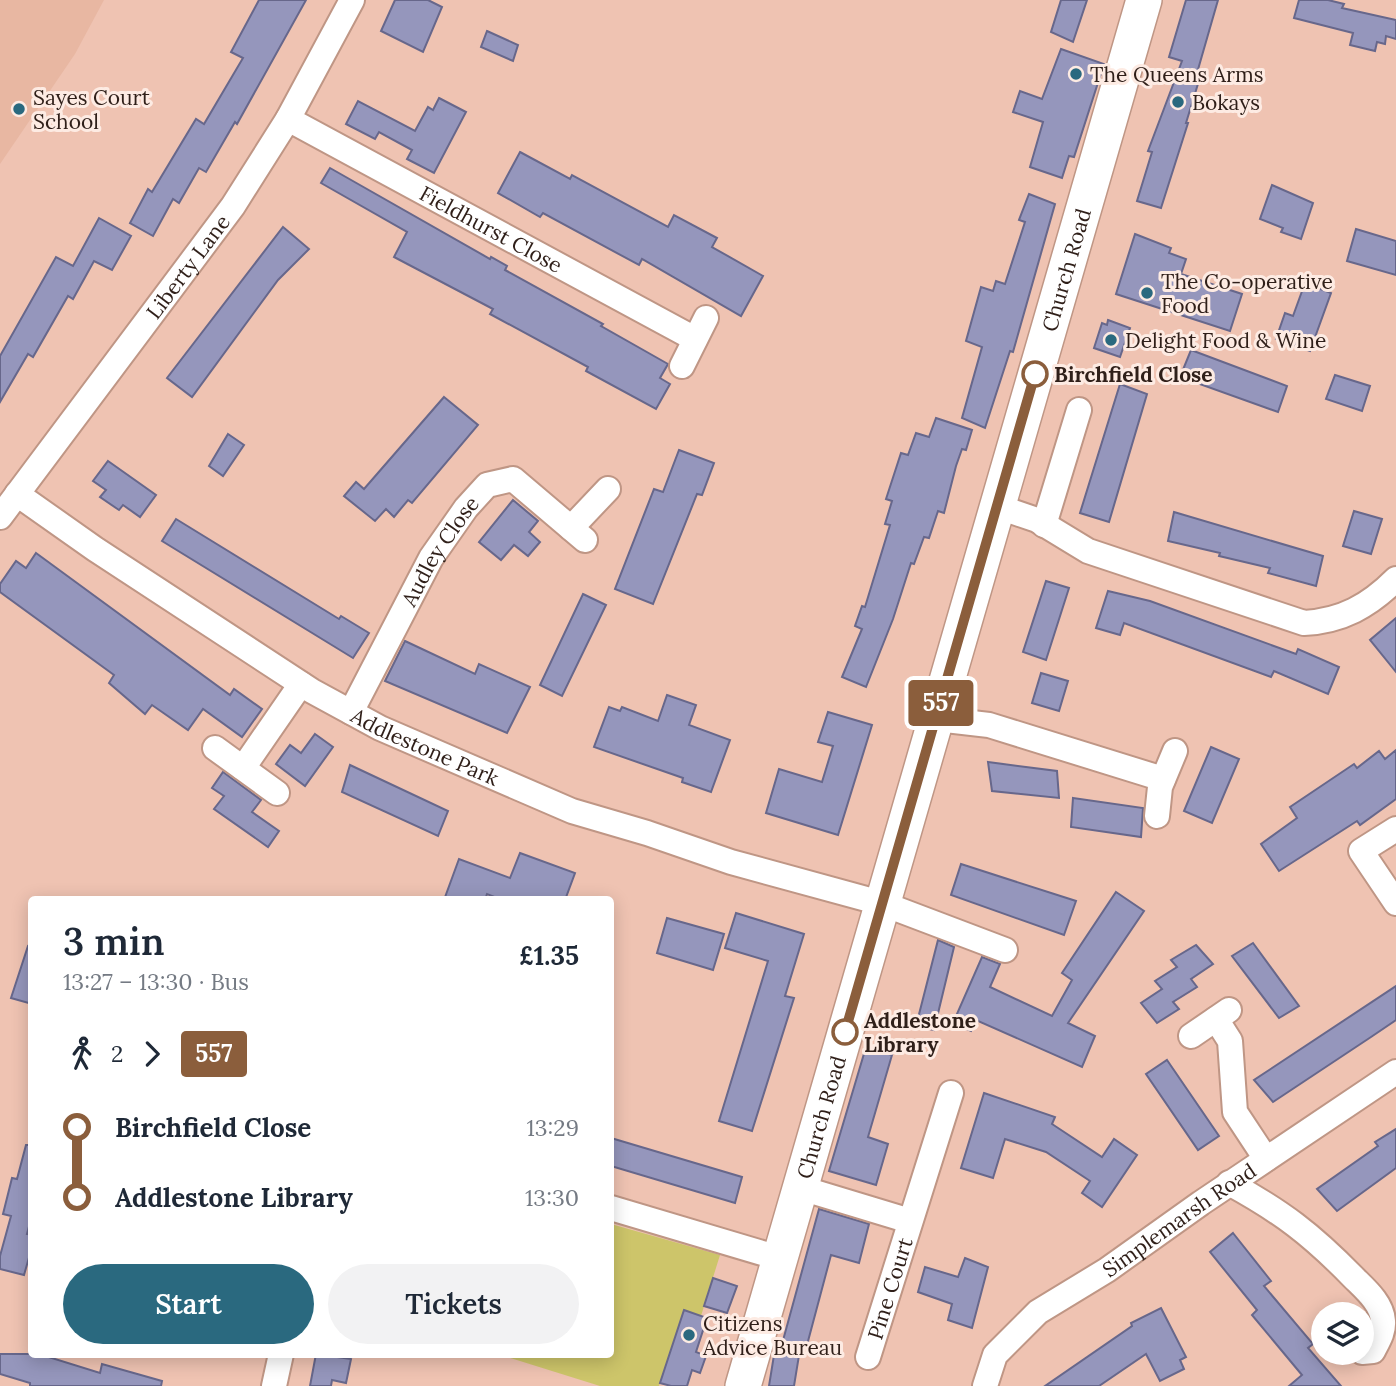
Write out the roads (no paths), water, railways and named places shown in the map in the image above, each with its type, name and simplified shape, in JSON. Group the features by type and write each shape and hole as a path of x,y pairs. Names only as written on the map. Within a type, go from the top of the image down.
{"main road":[{"name":"Church Road","path":"743,1386 1144,0"}],"street":[{"name":"Liberty Lane","path":"0,517 233,206 288,119 352,0"},
{"name":"Fieldhurst Close","path":"288,119 700,328 682,366"},
{"path":"1044,525 1079,410"},
{"name":"Audley Close","path":"351,712 431,558 466,508 487,485 513,479 578,534 608,489"},
{"name":"Addlestone Park","path":"17,494 95,549 301,684 380,728 572,811 731,862 881,903 1005,950"},
{"path":"996,506 1044,525 1088,551 1304,623 1331,621 1360,609 1396,579"},
{"path":"243,768 301,684"},
{"path":"937,719 989,725 1163,779"},
{"path":"215,748 277,793"},
{"path":"1157,816 1163,779 1175,751"},
{"path":"1396,829 1361,850 1396,903"},
{"path":"1191,1036 1222,1014 1230,1041 1235,1112 1266,1159"},
{"name":"Simplemarsh Road","path":"985,1386 995,1355 1038,1312 1107,1270 1229,1183 1396,1072"},
{"name":"Pine Court","path":"868,1357 951,1093"},
{"path":"1229,1183 1270,1206 1309,1233 1362,1302"},
{"name":"Pine Court","path":"801,1188 910,1220"},
{"path":"614,1209 779,1258"},
{"path":"1374,1314 1384,1319 1381,1336 1374,1349"},
{"path":"274,1386 280,1358"}],"place":[{"name":"The Queens Arms","path":"1076,74"},
{"name":"Bokays","path":"1178,102"},
{"name":"Sayes Court School","path":"19,109"},
{"name":"The Co-operative Food","path":"1147,293"},
{"name":"Delight Food & Wine","path":"1111,340"},
{"name":"Birchfield Close","path":"1035,374"},
{"name":"Addlestone Library","path":"845,1032"},
{"name":"Citizens Advice Bureau","path":"689,1335"}]}
